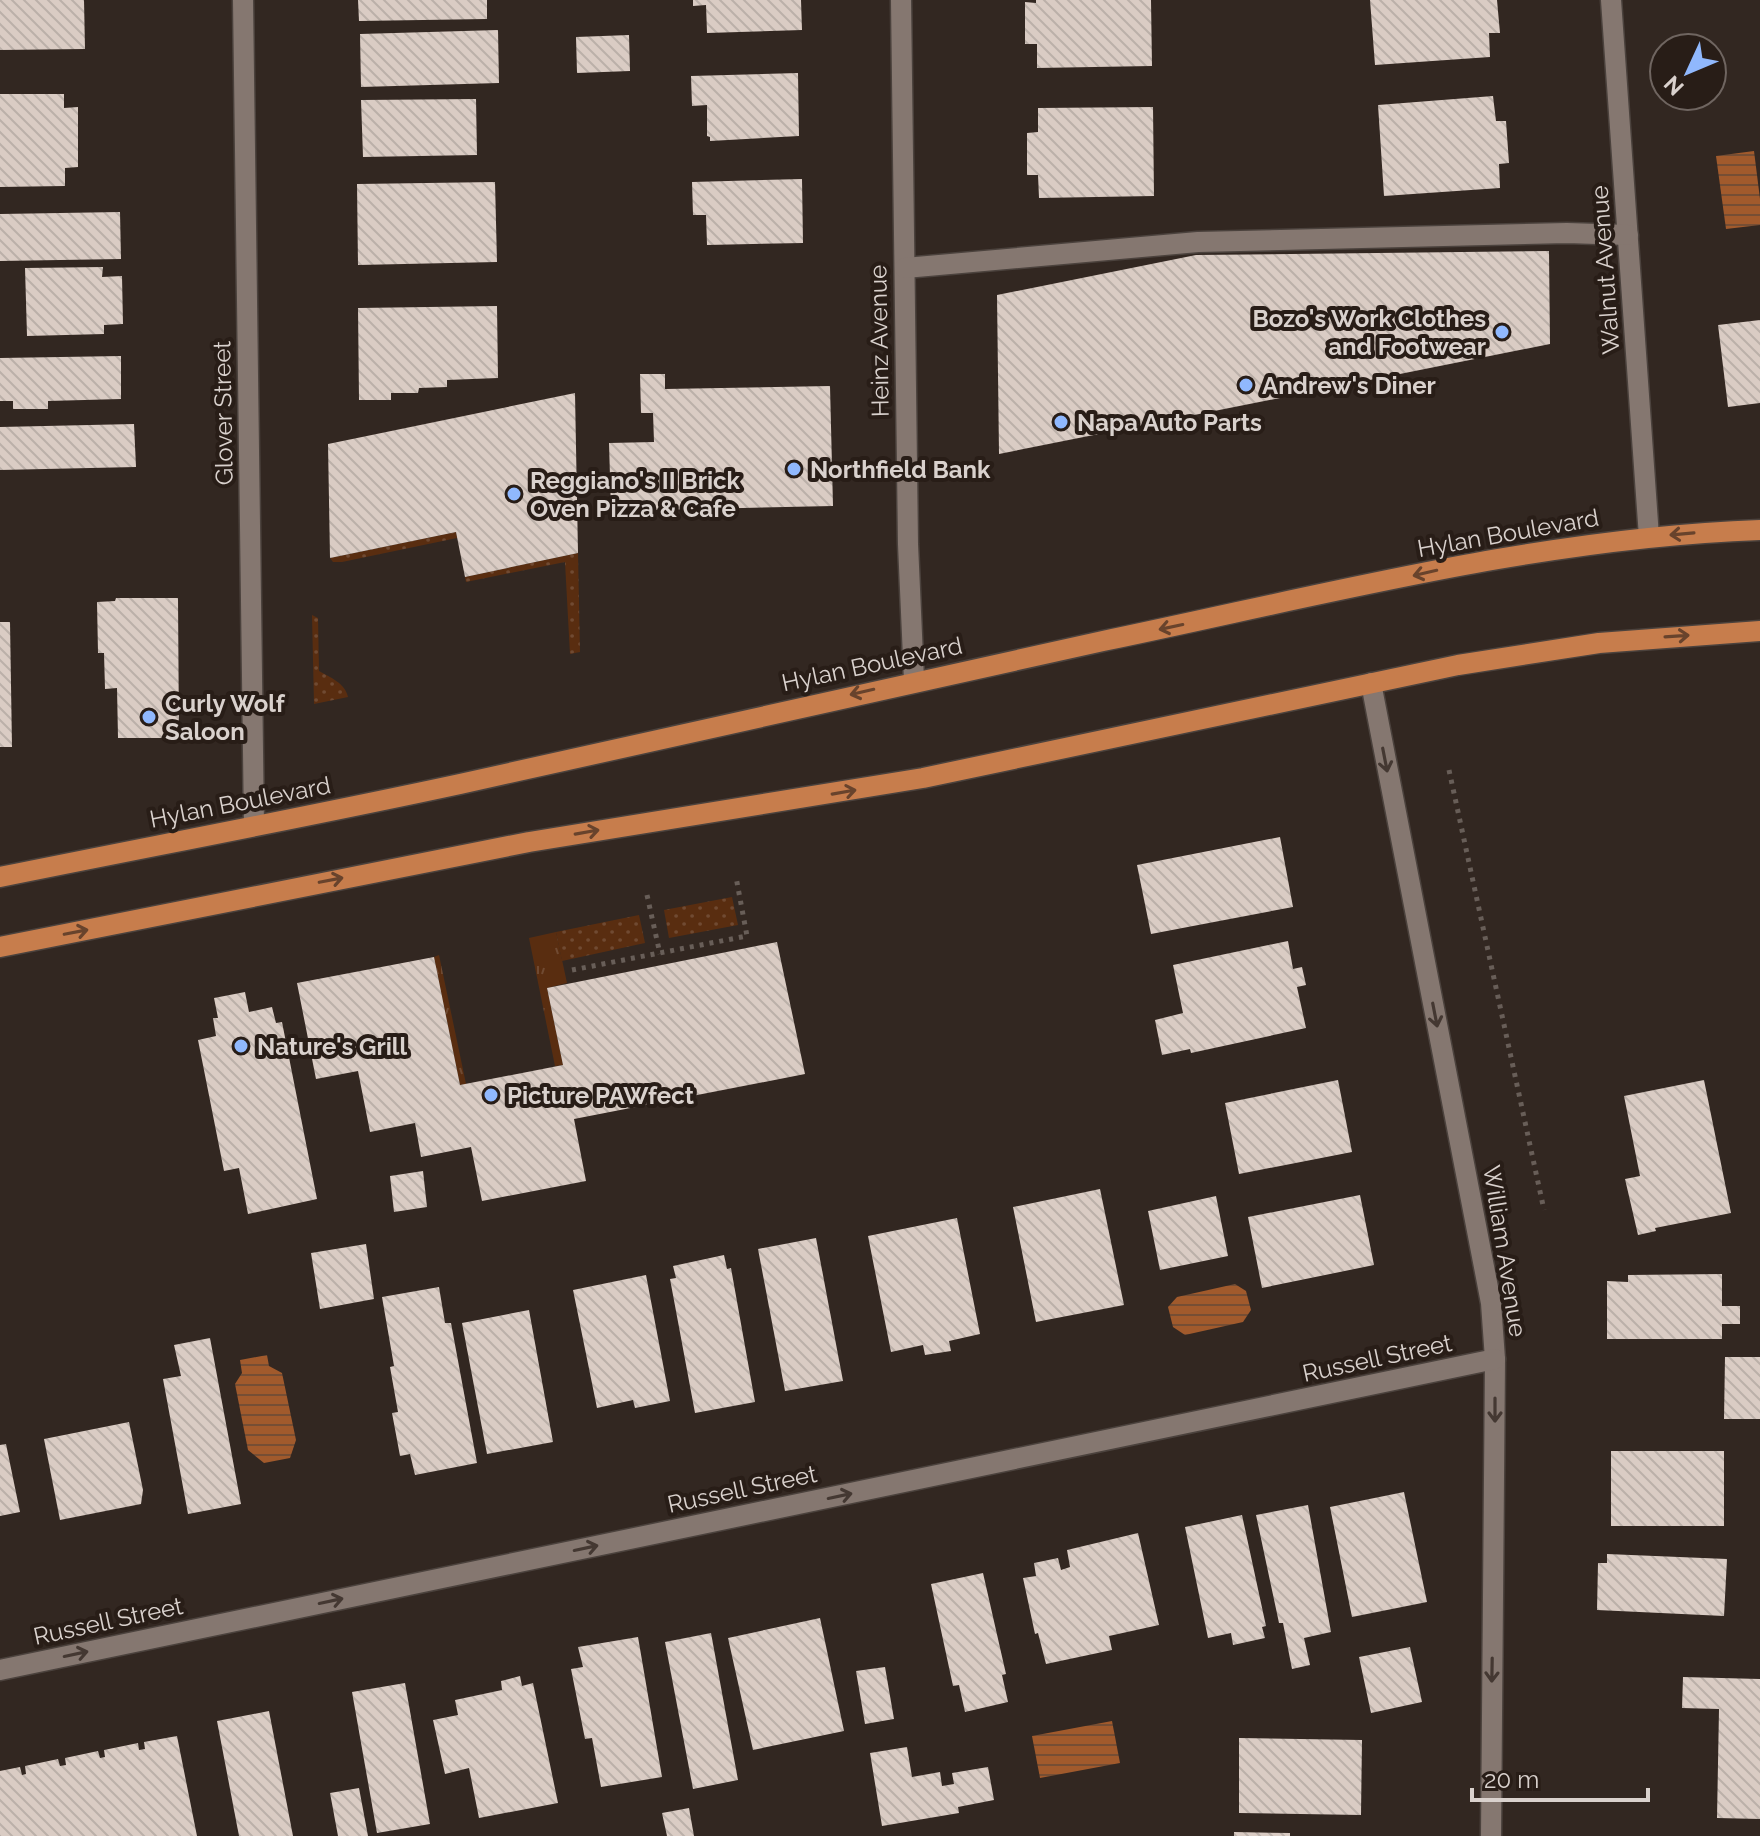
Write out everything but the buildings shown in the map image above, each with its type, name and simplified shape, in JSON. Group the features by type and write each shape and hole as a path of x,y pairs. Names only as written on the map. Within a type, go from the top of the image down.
{"main road":[{"name":"Hylan Boulevard","path":"0,877 679,736 914,680 1467,564 1536,551 1649,537 1760,530"},
{"path":"0,947 529,842 923,778 1526,653 1599,643 1760,631"}],"street":[{"name":"Glover Street","path":"243,0 254,826"},
{"name":"Heinz Avenue","path":"901,0 908,544 914,680"},
{"name":"Walnut Avenue","path":"1611,0 1649,537"},
{"path":"905,268 1198,242 1567,233 1628,235"},
{"name":"William Avenue","path":"1371,683 1491,1303 1495,1359 1491,1836"},
{"name":"Russell Street","path":"0,1670 1495,1359"}],"path":[{"path":"1449,770 1544,1210"},
{"path":"572,970 747,936 736,877"},
{"path":"647,895 660,954"}],"green space":[{"path":"456,532 457,538 342,562 333,562 330,558"},
{"path":"578,553 580,652 570,654 565,562 466,582 465,577"},
{"path":"312,615 318,618 319,671 341,684 348,697 314,704"},
{"path":"732,897 738,925 669,938 664,910"},
{"path":"639,915 645,943 562,961 556,932"},
{"path":"556,932 567,983 547,988 563,1065 555,1066 529,938"},
{"path":"439,955 466,1084 460,1085 434,957"}],"shaded area":[{"path":"1754,151 1760,225 1726,229 1716,156"},
{"path":"1235,1284 1246,1291 1251,1310 1243,1322 1185,1335 1173,1327 1168,1307 1177,1297"},
{"path":"267,1355 269,1366 282,1373 296,1440 290,1458 264,1463 248,1450 235,1384 242,1373 240,1360"},
{"path":"1112,1721 1120,1763 1040,1778 1032,1736"}],"place":[{"name":"Bozo's Work Clothes and Footwear","path":"1502,332"},
{"name":"Andrew's Diner","path":"1246,385"},
{"name":"Napa Auto Parts","path":"1061,422"},
{"name":"Northfield Bank","path":"794,469"},
{"name":"Reggiano's II Brick Oven Pizza & Cafe","path":"514,494"},
{"name":"Curly Wolf Saloon","path":"149,717"},
{"name":"Nature's Grill","path":"241,1046"},
{"name":"Picture PAWfect","path":"491,1095"}]}
